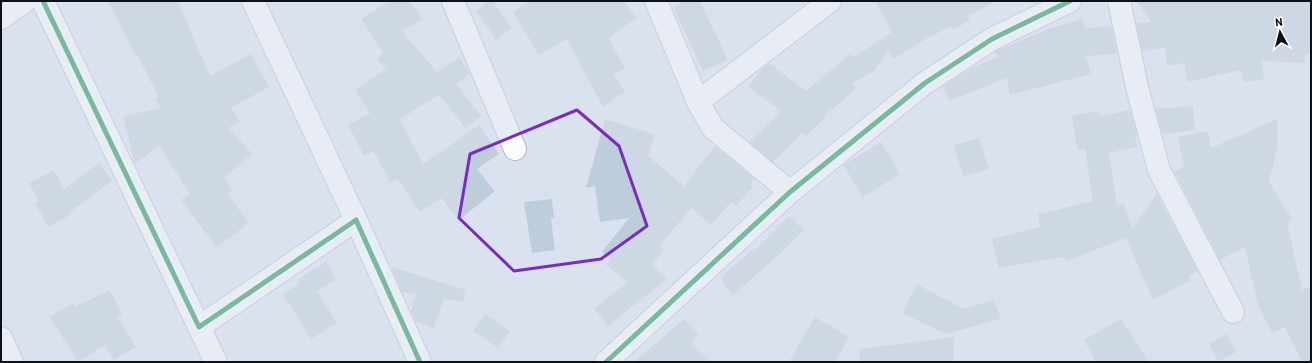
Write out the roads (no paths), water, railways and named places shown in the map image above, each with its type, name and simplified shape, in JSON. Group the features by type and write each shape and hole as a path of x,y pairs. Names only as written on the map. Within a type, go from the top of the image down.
{"street":[{"path":"1,18 25,1"},
{"path":"43,1 216,362"},
{"path":"253,1 356,220 420,362"},
{"path":"453,1 515,149"},
{"path":"656,1 698,102 713,128 790,192"},
{"path":"698,102 830,1"},
{"path":"606,362 790,192 925,83 992,39 1070,1"},
{"path":"1119,1 1137,87 1159,170 1233,312"},
{"path":"199,327 356,220"},
{"path":"1,338 12,362"}]}
